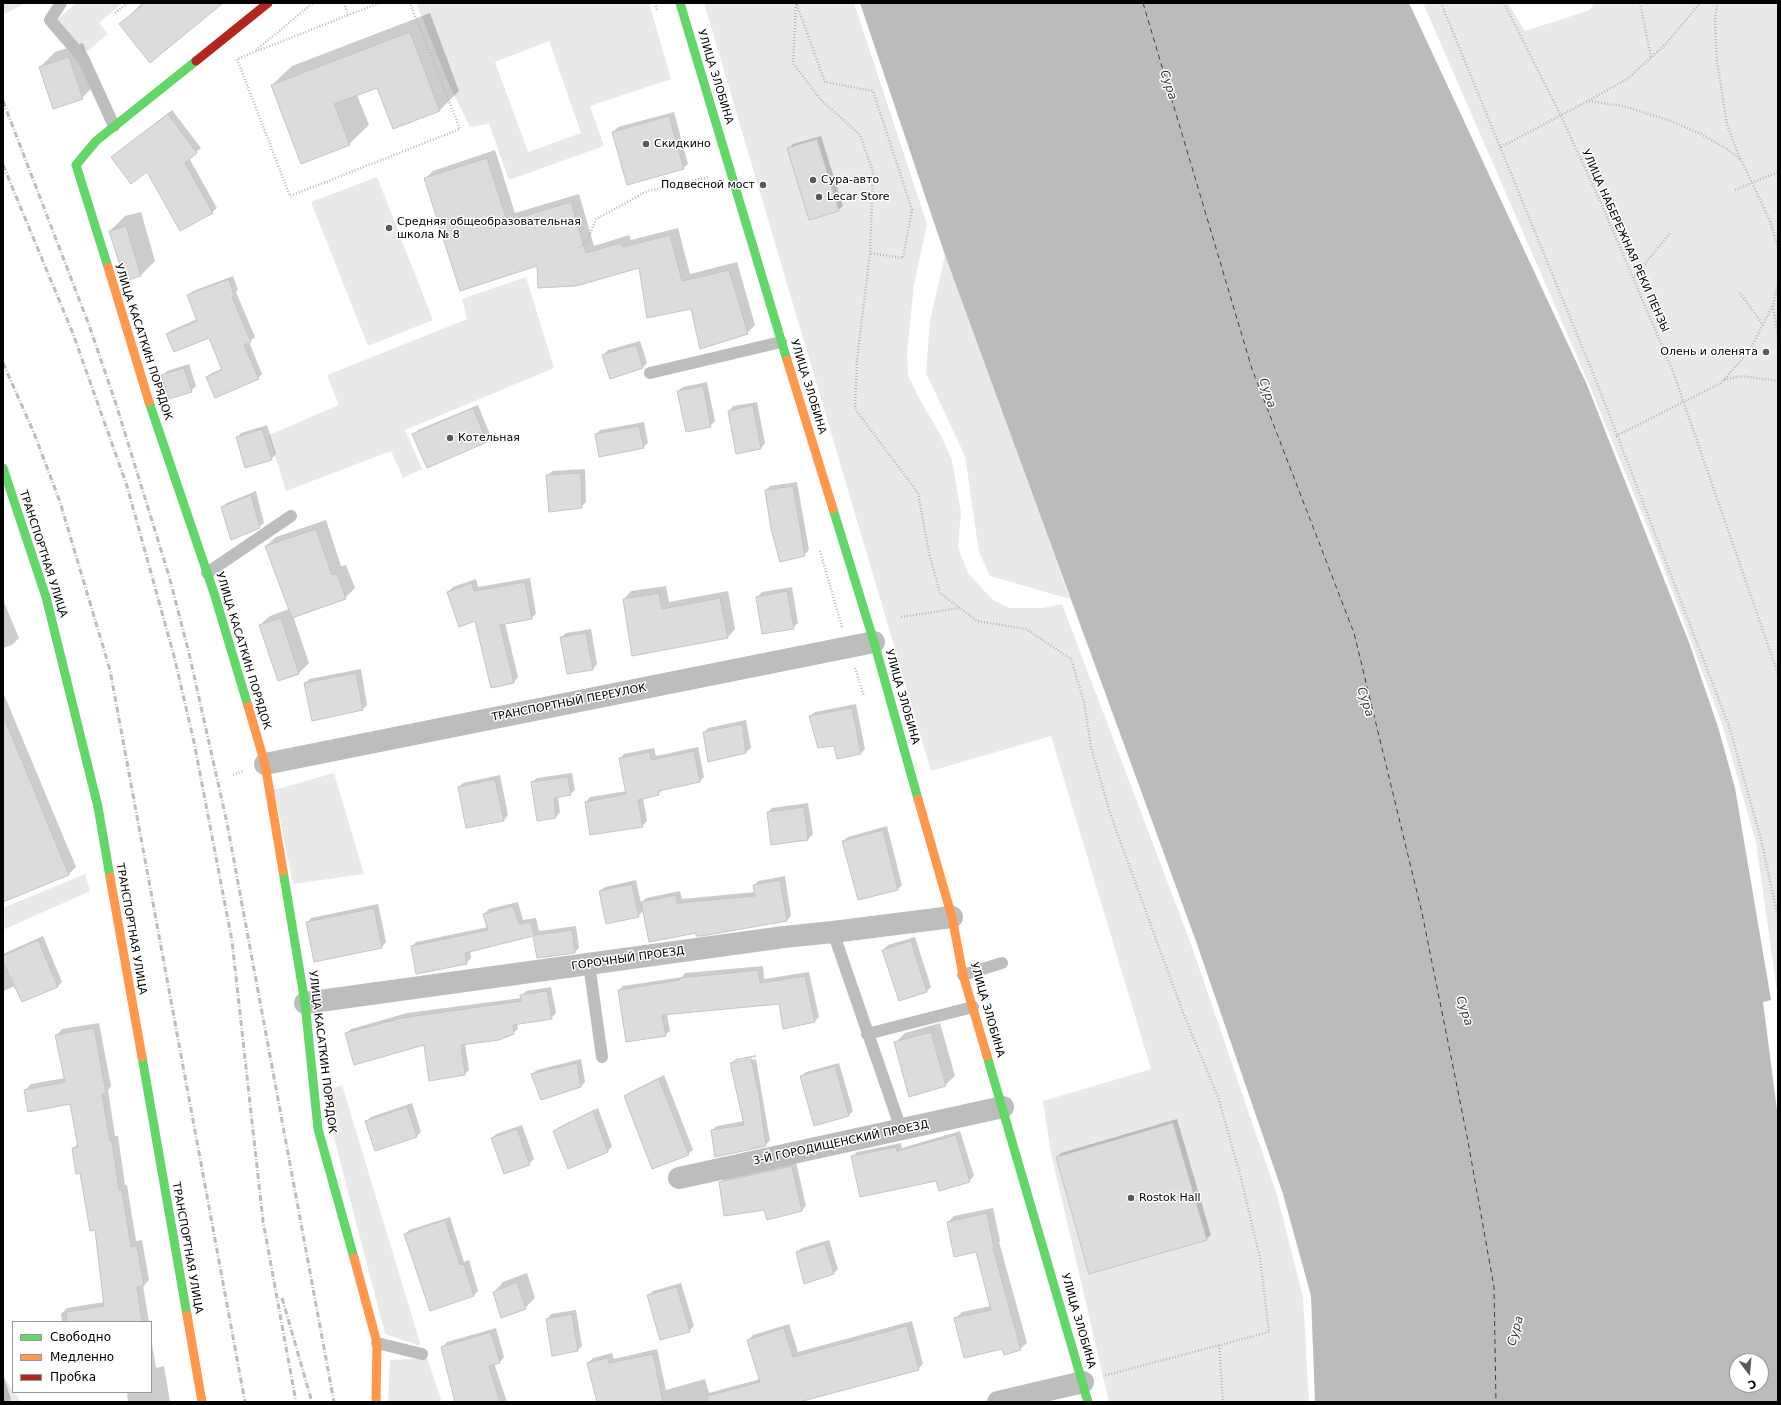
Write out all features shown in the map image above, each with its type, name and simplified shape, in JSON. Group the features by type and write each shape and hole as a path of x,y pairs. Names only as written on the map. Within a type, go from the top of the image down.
{"main road":[{"name":"УЛИЦА КАСАТКИН ПОРЯДОК","path":"268,3 96,141 76,165 156,424 207,573 265,764 305,1003 318,1129 377,1343 376,1402"},
{"name":"УЛИЦА ЗЛОБИНА","path":"680,3 781,342 874,642 952,916 963,975 1090,1387"},
{"name":"ТРАНСПОРТНАЯ УЛИЦА","path":"3,468 46,597 98,807 202,1402"}],"street":[{"name":"ТРАНСПОРТНЫЙ ПЕРЕУЛОК","path":"265,764 874,642"},
{"name":"ГОРОЧНЫЙ ПРОЕЗД","path":"305,1003 784,937 952,916"},
{"name":"3-Й ГОРОДИЩЕНСКИЙ ПРОЕЗД","path":"678,1178 1003,1107"},
{"path":"998,1402 1090,1387"}],"lane":[{"path":"61,3 50,20 83,58 114,126"},
{"path":"650,373 781,342"},
{"path":"207,573 292,516"},
{"path":"833,932 901,1130"},
{"path":"963,975 1002,963"},
{"path":"589,964 602,1057"},
{"path":"867,1034 973,1007"},
{"path":"377,1343 422,1354"}],"path":[{"path":"115,13 128,3"},
{"path":"254,52 313,3"},
{"path":"344,3 348,15"},
{"path":"379,3 236,59 290,196 460,129 410,3"},
{"path":"1441,3 1501,146 1599,388 1616,436 1729,726 1761,839 1778,918"},
{"name":"УЛИЦА НАБЕРЕЖНАЯ РЕКИ ПЕНЗЫ","path":"1504,3 1561,116 1633,278 1684,402 1778,674"},
{"path":"1640,3 1651,57"},
{"path":"1501,146 1561,116 1627,79 1665,45 1700,3"},
{"path":"1717,3 1715,21 1716,62 1727,124 1742,162 1770,221 1778,246"},
{"path":"796,4 792,63 822,100 860,135 873,172 870,253 857,360 855,409 918,493 929,553 940,593 977,621 1026,629 1072,659 1084,702 1091,747 1111,816 1182,1010 1218,1097 1240,1174 1260,1258 1269,1332 1218,1345 1090,1387"},
{"path":"796,4 825,82 873,91 912,210 903,258 870,253"},
{"path":"1588,101 1623,106 1671,121 1701,134 1727,149 1742,162"},
{"path":"1735,190 1778,172"},
{"path":"580,248 588,239 596,219 648,191 708,177"},
{"path":"1633,278 1671,232"},
{"path":"1724,380 1750,350 1773,305 1778,283"},
{"path":"1740,293 1763,325"},
{"path":"1773,305 1778,337"},
{"path":"1616,436 1724,380 1741,376 1778,381"},
{"path":"901,617 960,608"},
{"path":"1218,1345 1223,1402"}],"shaded area":[{"path":"3,3 26,3 4,14"},
{"path":"76,3 122,3 99,23 108,34 85,53 57,20"},
{"path":"416,3 649,3 671,79 590,106 604,146 509,180 489,124 470,127 451,89","holes":["549,41 581,133 528,152 495,62"]},
{"path":"704,3 854,3 927,224 914,285 907,352 908,375 919,398 941,436 952,460 961,513 958,547 968,573 993,600 1009,608 1043,608 1062,604 1191,944 1277,1195 1303,1297 1309,1402 1109,1402 1051,1153 1043,1101 1151,1069 1051,736 931,771"},
{"path":"1423,3 1508,3 1525,31 1590,10 1594,3 1778,3 1778,998 1756,842 1723,727 1660,558 1589,384"},
{"path":"377,177 433,320 368,346 311,202"},
{"path":"945,255 1070,599 990,576 979,552 965,456 926,373 930,321"},
{"path":"526,277 554,368 405,430 422,469 403,478 391,451 286,491 269,435 339,405 327,375 467,319 462,299"},
{"path":"334,773 364,874 293,884 274,790"},
{"path":"85,874 90,891 3,930 3,908"},
{"path":"342,1085 421,1346 385,1334 322,1092"},
{"path":"427,1358 442,1402 388,1402 390,1360"},
{"path":"4,1378 12,1389 12,1393 15,1393 20,1400 19,1402 10,1402 11,1399"}],"water":[{"name":"Сура","path":"860,3 1409,3 1587,385 1690,645 1718,727 1735,788 1771,1000 1763,1002 1778,1118 1778,1402 1315,1402 1311,1296 1283,1194 1197,944 945,255"},
{"path":"3,1374 11,1399 10,1402 3,1402"}],"building":[{"path":"145,3 223,3 150,63 119,24"},
{"path":"410,32 440,111 393,129 377,88 334,104 350,145 301,164 271,85"},
{"path":"69,57 83,99 53,109 39,67"},
{"path":"168,114 197,153 185,163 213,213 180,231 147,172 131,184 111,157"},
{"path":"669,116 684,169 627,185 612,132"},
{"name":"Сура-авто","path":"817,139 839,211 809,220 787,148"},
{"path":"487,158 507,221 571,202 586,253 621,243 623,247 670,235 682,281 729,270 748,334 700,349 691,309 647,318 639,268 576,286 538,288 537,266 460,291 424,178"},
{"path":"126,226 141,276 125,281 109,231"},
{"path":"229,279 234,296 232,297 251,342 244,345 259,379 215,398 206,377 222,370 209,338 174,352 166,334 197,321 187,295"},
{"path":"636,345 643,368 610,379 602,355"},
{"path":"184,368 192,392 169,399 161,375"},
{"path":"703,386 711,427 686,432 677,391"},
{"path":"753,405 761,449 736,454 728,411"},
{"name":"Котельная","path":"473,408 487,442 427,468 412,434"},
{"path":"639,426 644,448 599,457 595,434"},
{"path":"262,429 272,460 245,468 236,437"},
{"path":"581,473 582,508 549,512 546,475"},
{"path":"793,486 805,556 780,562 771,529 765,490"},
{"path":"251,495 260,528 231,540 221,507"},
{"path":"316,529 332,575 337,574 346,599 292,618 265,546"},
{"path":"525,582 532,619 500,625 514,683 491,688 475,621 459,627 447,592 472,583 474,591"},
{"path":"787,591 794,629 762,634 756,597"},
{"path":"659,593 662,609 720,598 728,638 632,656 623,599"},
{"path":"281,618 299,674 278,681 259,625"},
{"path":"586,633 593,670 567,674 560,637"},
{"path":"356,673 363,710 312,721 304,683"},
{"path":"852,708 861,754 837,759 834,746 818,748 809,716"},
{"path":"3,715 69,875 3,902"},
{"path":"742,724 746,753 708,762 703,732"},
{"path":"694,751 700,782 658,791 659,795 638,800 643,827 590,835 585,802 626,794 619,758 650,752 651,760"},
{"path":"568,777 571,795 554,798 556,818 537,821 531,782"},
{"path":"495,779 504,821 466,828 458,787"},
{"path":"804,807 808,840 771,845 767,812"},
{"path":"883,830 898,890 858,900 842,841"},
{"path":"780,880 787,921 702,936 696,936 696,933 649,942 641,902 676,895 677,903 755,896 753,885"},
{"path":"632,884 639,917 606,924 599,891"},
{"path":"513,906 519,924 531,922 534,935 572,930 575,953 537,958 533,936 465,953 467,964 416,974 411,946 488,930 483,914"},
{"path":"374,908 382,948 314,962 306,922"},
{"path":"38,940 58,987 22,1002 3,962 3,956"},
{"path":"911,941 927,992 899,1001 882,950"},
{"path":"758,970 760,983 805,976 815,1022 783,1029 779,1004 662,1015 666,1036 626,1042 618,990 680,980 680,978"},
{"path":"547,991 552,1019 513,1025 514,1034 499,1040 461,1045 465,1075 429,1081 424,1045 354,1065 345,1033 402,1018 521,1001 520,995"},
{"path":"94,1028 106,1093 102,1094 110,1141 112,1141 119,1190 122,1190 131,1247 137,1246 144,1286 137,1287 142,1321 67,1321 66,1312 104,1306 95,1230 90,1231 80,1173 76,1174 72,1148 78,1147 70,1104 28,1112 24,1090 65,1082 55,1035"},
{"path":"931,1032 946,1086 909,1097 894,1042"},
{"path":"751,1059 759,1094 766,1146 715,1157 711,1130 744,1125 730,1063"},
{"path":"577,1063 581,1087 541,1100 531,1074"},
{"path":"835,1066 849,1116 814,1126 800,1076"},
{"path":"659,1079 689,1155 652,1169 624,1096"},
{"path":"407,1107 417,1137 375,1151 365,1121"},
{"path":"593,1111 608,1152 568,1169 553,1131"},
{"name":"Rostok Hall","path":"1173,1123 1207,1240 1089,1274 1056,1157"},
{"path":"517,1129 530,1165 504,1174 491,1138"},
{"path":"956,1135 970,1182 939,1191 936,1181 860,1197 851,1156 896,1147 897,1151"},
{"path":"792,1166 802,1211 767,1220 764,1210 724,1216 719,1182"},
{"path":"987,1213 993,1248 1021,1350 1004,1355 1002,1349 964,1358 954,1318 991,1310 976,1252 954,1257 947,1222"},
{"path":"445,1220 460,1265 464,1264 474,1296 430,1311 404,1234"},
{"path":"825,1244 834,1274 804,1284 796,1252"},
{"path":"517,1282 526,1309 501,1318 493,1292"},
{"path":"677,1287 690,1332 660,1340 647,1295"},
{"path":"572,1314 578,1351 552,1356 546,1319"},
{"path":"907,1326 919,1370 799,1402 708,1402 707,1396 760,1382 747,1340 784,1328 793,1357"},
{"path":"491,1332 500,1363 489,1366 500,1402 455,1402 441,1347"},
{"path":"653,1354 663,1402 597,1402 587,1363 607,1358 609,1363"}],"ferry route":[{"path":"1143,3 1252,369 1354,633 1422,913 1467,1136 1494,1287 1496,1402"}],"railway":[{"path":"3,101 89,325 116,404 169,576 189,653 227,823 334,1402"},
{"path":"3,165 72,331 127,486 174,656 194,742 232,941 263,1221 296,1402"},
{"path":"3,363 34,433 60,502 110,670 245,1402"},
{"path":"282,1298 312,1402"}],"traffic: fast":[{"path":"680,3 787,360"},
{"path":"108,267 76,165 96,141 196,61"},
{"path":"149,402 214,593 248,706"},
{"path":"3,468 46,597 98,807 110,877"},
{"path":"833,509 874,642 918,799"},
{"path":"283,871 305,1003 318,1129 354,1258"},
{"path":"987,1056 1088,1402"},
{"path":"142,1057 187,1315"}],"traffic: slow":[{"path":"108,267 149,402"},
{"path":"787,360 833,509"},
{"path":"248,706 265,764 283,871"},
{"path":"918,799 952,917 963,975 987,1056"},
{"path":"110,877 142,1057"},
{"path":"354,1258 377,1343 376,1402"},
{"path":"187,1315 202,1402"}],"traffic: jam":[{"path":"196,61 268,3"}],"place":[{"name":"Скидкино","path":"646,144"},
{"name":"Сура-авто","path":"813,180"},
{"name":"Подвесной мост","path":"763,185"},
{"name":"Lecar Store","path":"819,197"},
{"name":"Средняя общеобразовательная школа № 8","path":"389,228"},
{"name":"Олень и оленята","path":"1766,352"},
{"name":"Котельная","path":"450,438"},
{"name":"Rostok Hall","path":"1131,1198"}]}
